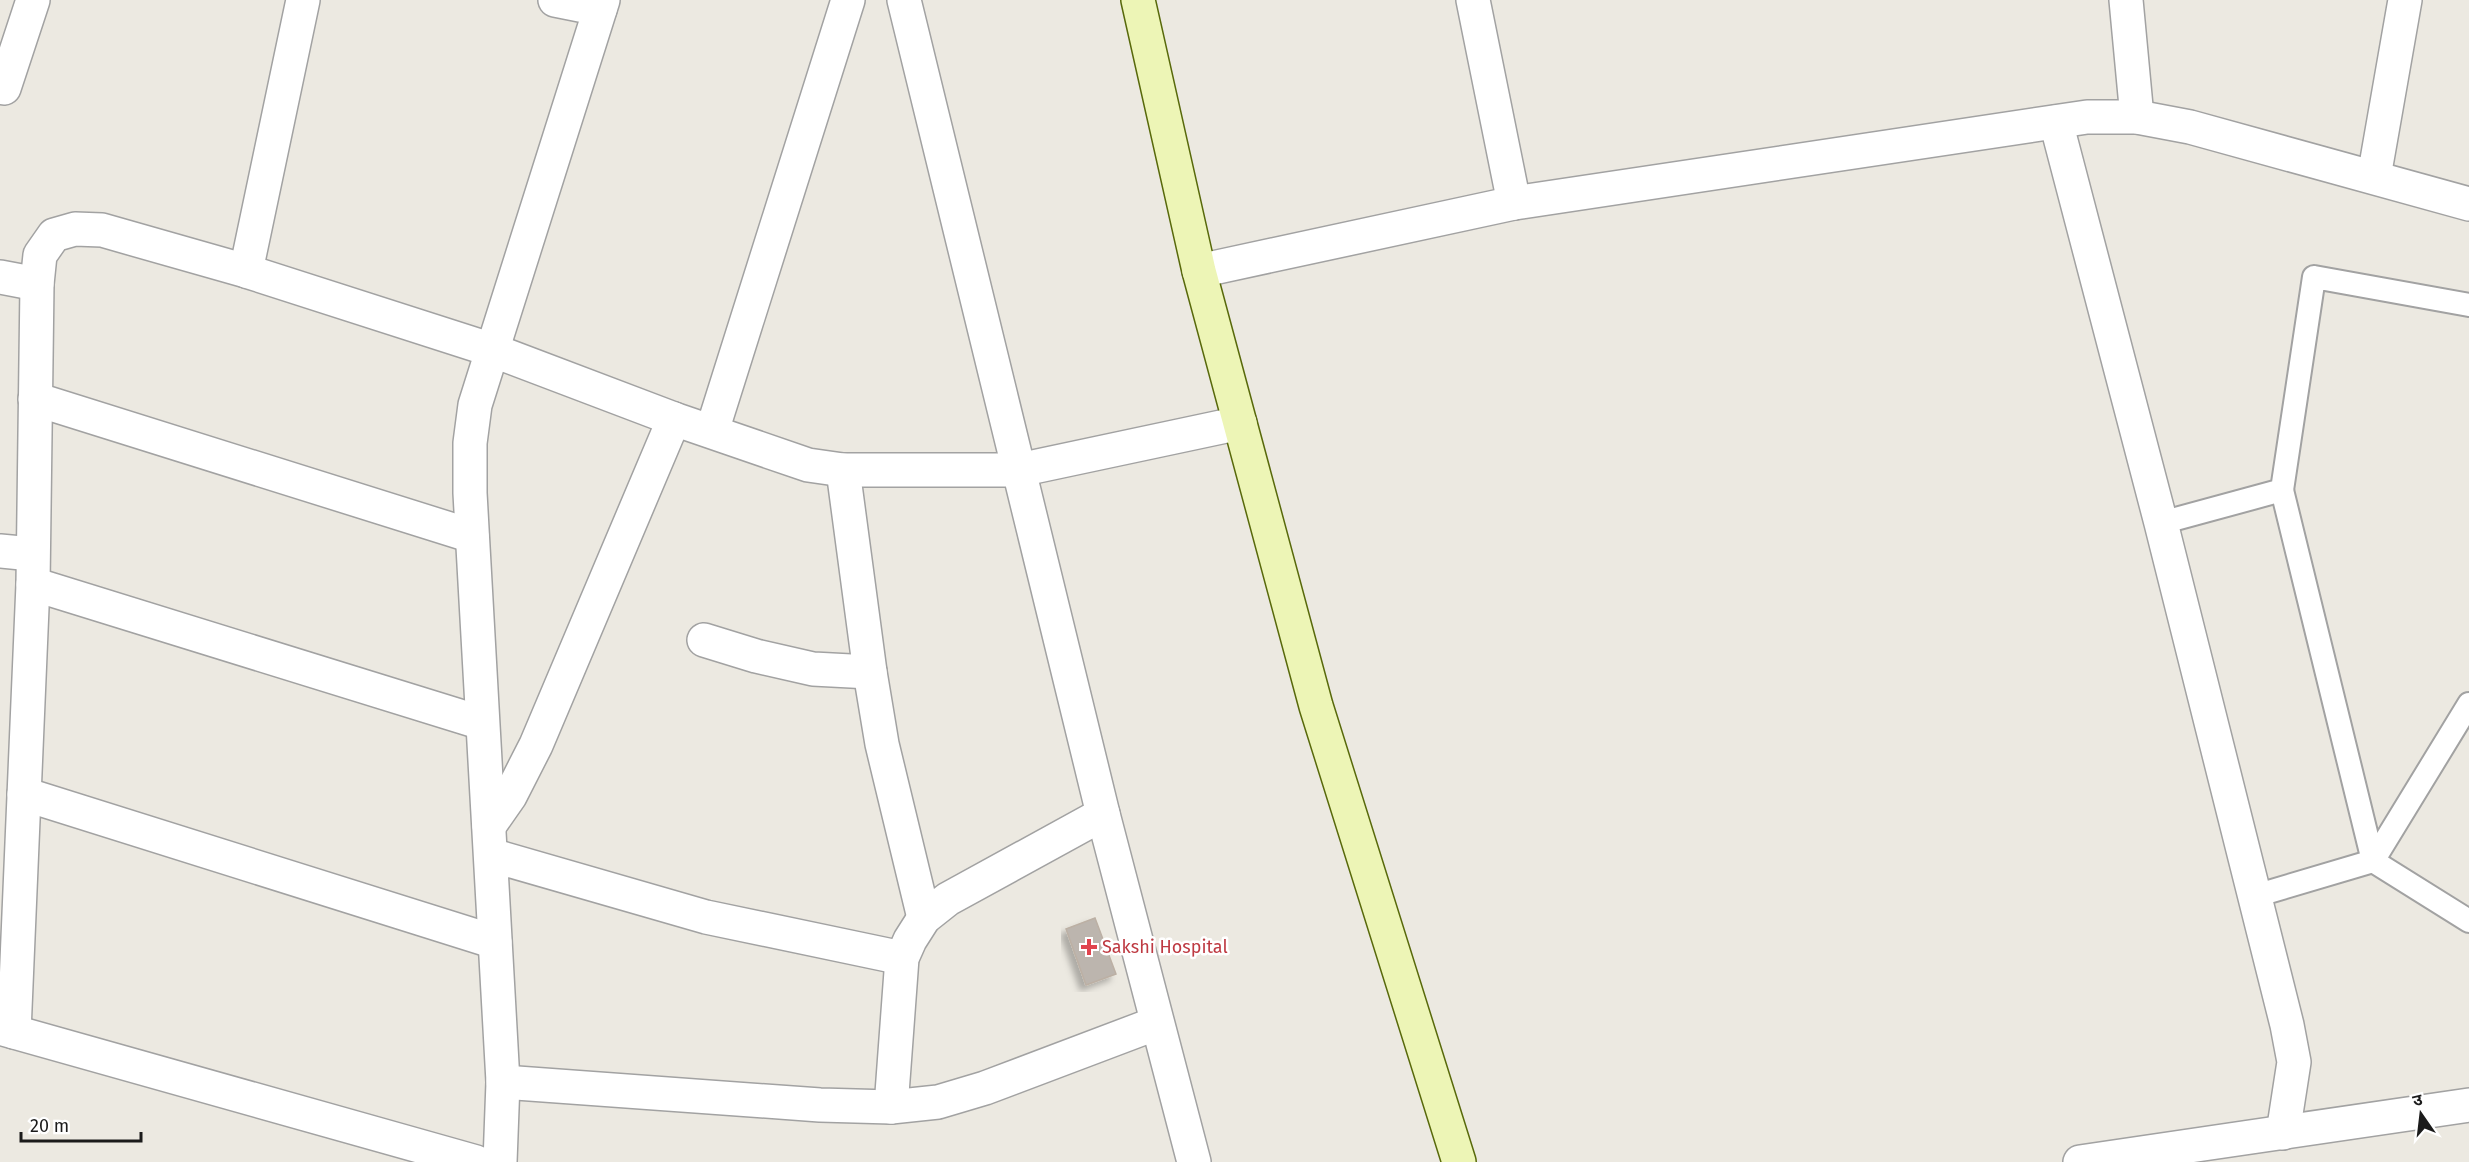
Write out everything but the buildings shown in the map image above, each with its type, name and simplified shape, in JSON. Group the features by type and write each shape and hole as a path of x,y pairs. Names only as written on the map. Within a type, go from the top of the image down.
{"street":[{"path":"4,88 33,0"},
{"path":"246,271 303,0"},
{"path":"500,1162 503,1082 472,536 470,443 475,405 601,5 555,0"},
{"path":"712,431 848,0"},
{"path":"904,0 1103,814 1194,1162"},
{"path":"1138,0 1199,271 1316,706 1458,1162"},
{"path":"1473,0 1514,203"},
{"path":"2126,0 2137,117"},
{"path":"2374,177 2404,0"},
{"path":"1199,271 1514,203 2087,117 2137,117 2190,126 2469,204"},
{"path":"2056,122 2161,523 2287,1024 2294,1062 2283,1132"},
{"path":"476,1162 7,1030 24,794 33,569 37,284 40,255 54,235 75,229 102,230 246,271 492,350 674,419 808,465 843,470 1019,470 1240,423"},
{"path":"0,277 37,284"},
{"path":"35,399 472,536"},
{"path":"490,841 536,745 674,419"},
{"path":"843,470 870,672 887,767 924,918"},
{"path":"0,550 33,569 482,723"},
{"path":"704,640 756,656 813,669 870,672"},
{"path":"24,794 495,942"},
{"path":"891,1107 902,958 924,918 948,899 1103,814"},
{"path":"490,841 706,917 902,958"},
{"path":"503,1082 820,1105 891,1107 938,1102 985,1088 1157,1023"},
{"path":"2080,1162 2469,1106"}],"lane":[{"path":"2469,305 2314,277 2282,490 2373,861 2469,921"},
{"path":"2161,523 2282,490"},
{"path":"2254,896 2373,861 2469,704"}],"place":[{"name":"Sakshi Hospital","path":"1089,947"}]}
